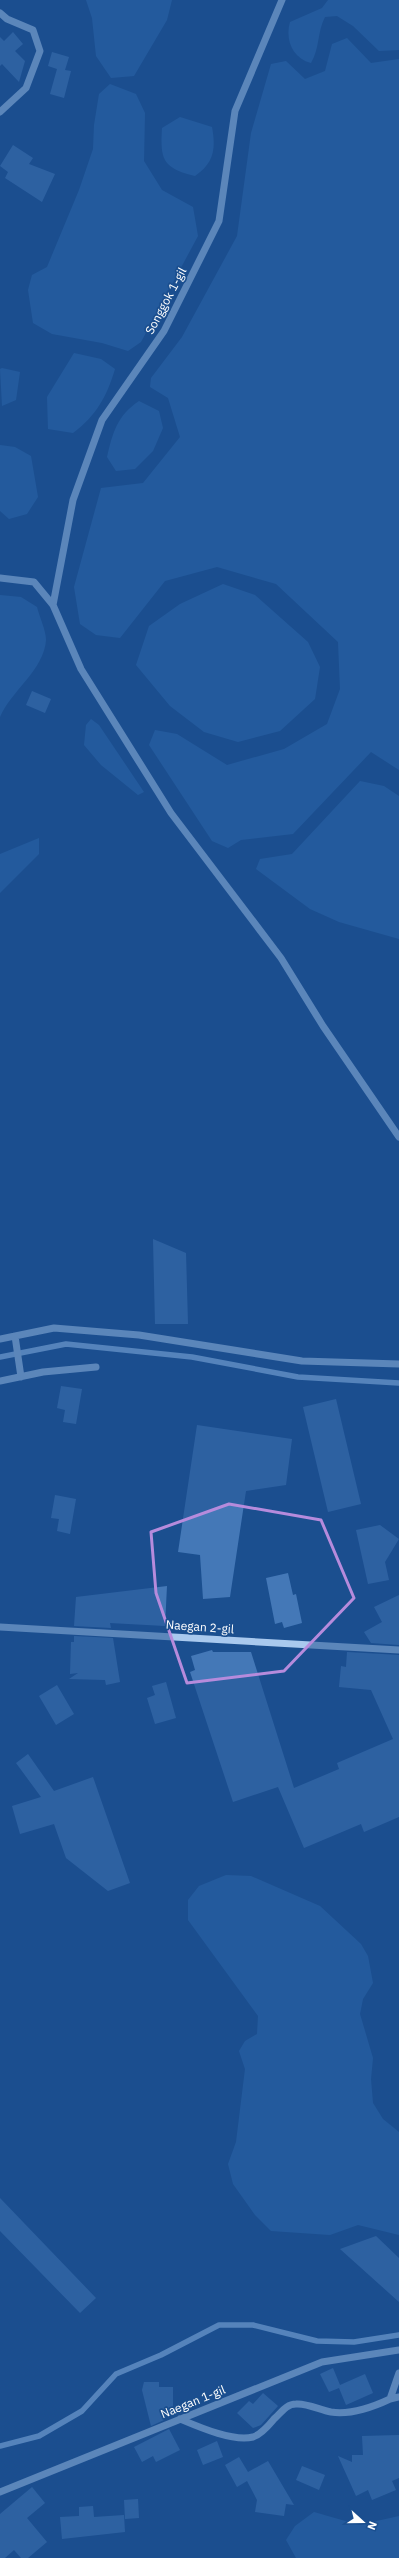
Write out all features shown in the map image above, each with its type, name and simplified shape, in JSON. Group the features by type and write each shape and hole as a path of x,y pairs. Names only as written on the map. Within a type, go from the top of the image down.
{"lane":[{"name":"Songgok 1-gil","path":"53,605 73,500 102,420 164,331 219,221 235,111 282,0"},
{"path":"0,13 7,19 34,30 40,51 26,88 0,112"},
{"path":"0,578 34,582 53,605 81,669 171,813 281,958 323,1026 399,1137"},
{"path":"0,1339 54,1328 139,1335 302,1361 399,1364"},
{"path":"15,1336 21,1377"},
{"path":"0,1381 96,1367"},
{"name":"Naegan 2-gil","path":"0,1627 399,1650"},
{"name":"Naegan 1-gil","path":"0,2492 322,2362 399,2350"},
{"path":"390,2399 399,2373"},
{"path":"180,2419 205,2430 234,2436 253,2437 262,2431 288,2405 297,2403 333,2412 348,2411 378,2405 390,2399 399,2397"}],"highlighted area":[{"path":"229,1504 321,1520 354,1598 284,1671 187,1683 156,1593 151,1532"}],"shaded area":[{"path":"86,0 172,0 167,20 134,76 111,78 96,56 92,18"},
{"path":"328,0 399,0 399,50 379,51 353,26 337,16 325,17 322,23 316,52 311,63 299,57 289,41 288,35 290,22 322,8"},
{"path":"347,38 371,63 399,59 399,770 371,752 293,834 241,840 228,848 212,841 149,745 155,730 177,734 227,765 284,749 327,724 340,689 338,642 276,584 217,567 165,581 120,638 96,635 80,624 74,587 101,488 143,483 180,437 168,398 150,387 151,378 182,337 237,236 251,133 271,64 286,61 305,79 325,71 332,44"},
{"path":"110,84 136,94 145,113 144,161 162,190 193,207 198,236 141,342 128,351 102,343 52,334 33,323 28,290 32,275 47,267 79,190 93,149 94,125 99,94"},
{"path":"180,117 212,127 214,142 210,161 195,176 176,170 170,166 163,155 162,128"},
{"path":"74,353 101,359 115,369 112,379 100,405 88,420 73,433 48,429 47,397"},
{"path":"2,368 20,372 16,400 2,406 0,369"},
{"path":"139,401 159,411 163,428 153,451 135,469 116,471 107,457 111,440 121,419"},
{"path":"0,445 15,447 31,456 38,497 27,514 9,519 0,511"},
{"path":"223,584 255,595 308,642 320,667 315,699 280,731 238,742 204,732 170,706 136,665 149,626 180,604"},
{"path":"0,595 21,597 37,607 46,640 40,661 5,707 0,717"},
{"path":"91,719 99,725 144,792 138,795 101,765 84,745 86,725"},
{"path":"360,781 384,786 399,796 399,939 339,922 310,909 256,869 260,859 292,854"},
{"path":"39,838 39,854 0,893 0,854"},
{"path":"226,1875 251,1876 320,1906 361,1944 368,1956 373,1983 363,1999 360,2014 373,2058 371,2079 373,2103 383,2119 399,2132 399,2235 358,2225 330,2235 271,2231 255,2215 233,2184 228,2164 236,2142 245,2069 239,2051 245,2041 257,2034 258,2016 188,1920 188,1900 199,1886"},
{"path":"314,2512 359,2525 399,2516 399,2558 296,2558 286,2540 295,2526"}],"building":[{"path":"13,32 23,44 15,51 25,61 19,82 2,64 0,66 0,37 4,41"},
{"path":"52,52 69,57 65,70 71,71 64,98 50,94 57,69 48,66"},
{"path":"13,145 33,158 29,164 55,174 42,202 5,178 8,172 0,166"},
{"path":"32,691 51,699 45,713 26,705"},
{"path":"153,1239 186,1253 188,1324 155,1324"},
{"path":"61,1386 82,1389 76,1424 63,1422 65,1410 57,1408"},
{"path":"336,1399 361,1504 328,1512 303,1407"},
{"path":"197,1425 292,1439 286,1485 246,1491 230,1597 203,1599 200,1555 178,1552"},
{"path":"55,1495 76,1499 70,1534 57,1531 59,1519 51,1518"},
{"path":"380,1525 399,1539 385,1562 389,1580 368,1584 356,1530"},
{"path":"288,1573 293,1595 296,1594 302,1623 284,1628 282,1622 275,1624 266,1578"},
{"path":"167,1586 165,1626 110,1623 111,1628 74,1626 76,1597"},
{"path":"399,1595 399,1645 371,1643 364,1632 382,1622 374,1607"},
{"path":"74,1636 113,1638 120,1682 106,1685 105,1680 69,1679 78,1673 70,1674 71,1642 74,1642"},
{"path":"212,1650 213,1652 251,1652 294,1788 339,1769 337,1763 393,1739 371,1690 339,1687 341,1666 346,1667 347,1652 399,1655 399,1817 364,1832 361,1824 304,1848 278,1787 233,1802 190,1672 195,1670 191,1656"},
{"path":"166,1682 176,1718 155,1724 147,1698 155,1695 152,1686"},
{"path":"57,1685 74,1714 56,1725 39,1696"},
{"path":"28,1754 54,1791 93,1777 130,1883 108,1891 66,1858 54,1824 20,1834 12,1806 41,1797 16,1763"},
{"path":"0,2198 96,2298 80,2313 0,2231"},
{"path":"376,2236 399,2258 399,2302 340,2249"},
{"path":"333,2368 340,2385 365,2374 373,2393 346,2405 339,2388 329,2392 320,2374"},
{"path":"144,2382 159,2382 159,2387 173,2387 173,2412 160,2412 164,2420 151,2426 142,2390"},
{"path":"263,2393 278,2406 261,2425 253,2428 237,2413 249,2401 253,2404"},
{"path":"169,2429 180,2450 156,2462 153,2456 142,2462 134,2447"},
{"path":"399,2435 399,2478 392,2481 396,2490 372,2500 368,2490 356,2496 338,2456 352,2462 352,2455 363,2455 362,2436"},
{"path":"217,2441 223,2457 203,2465 197,2450"},
{"path":"239,2457 248,2472 268,2461 294,2505 286,2504 284,2516 255,2512 257,2500 247,2481 237,2487 225,2465"},
{"path":"302,2466 325,2475 319,2490 296,2480"},
{"path":"32,2487 45,2503 27,2518 47,2542 28,2558 21,2558 14,2550 5,2558 0,2558 0,2514"},
{"path":"138,2499 139,2518 125,2519 124,2500"},
{"path":"93,2506 94,2517 124,2515 125,2532 62,2539 60,2517 79,2516 79,2507"}],"waterway":[{"path":"0,1357 66,1344 192,1357 298,1377 399,1383"},
{"path":"0,2446 39,2436 82,2411 116,2374 161,2355 219,2325 253,2325 317,2341 354,2342 399,2335"}]}
